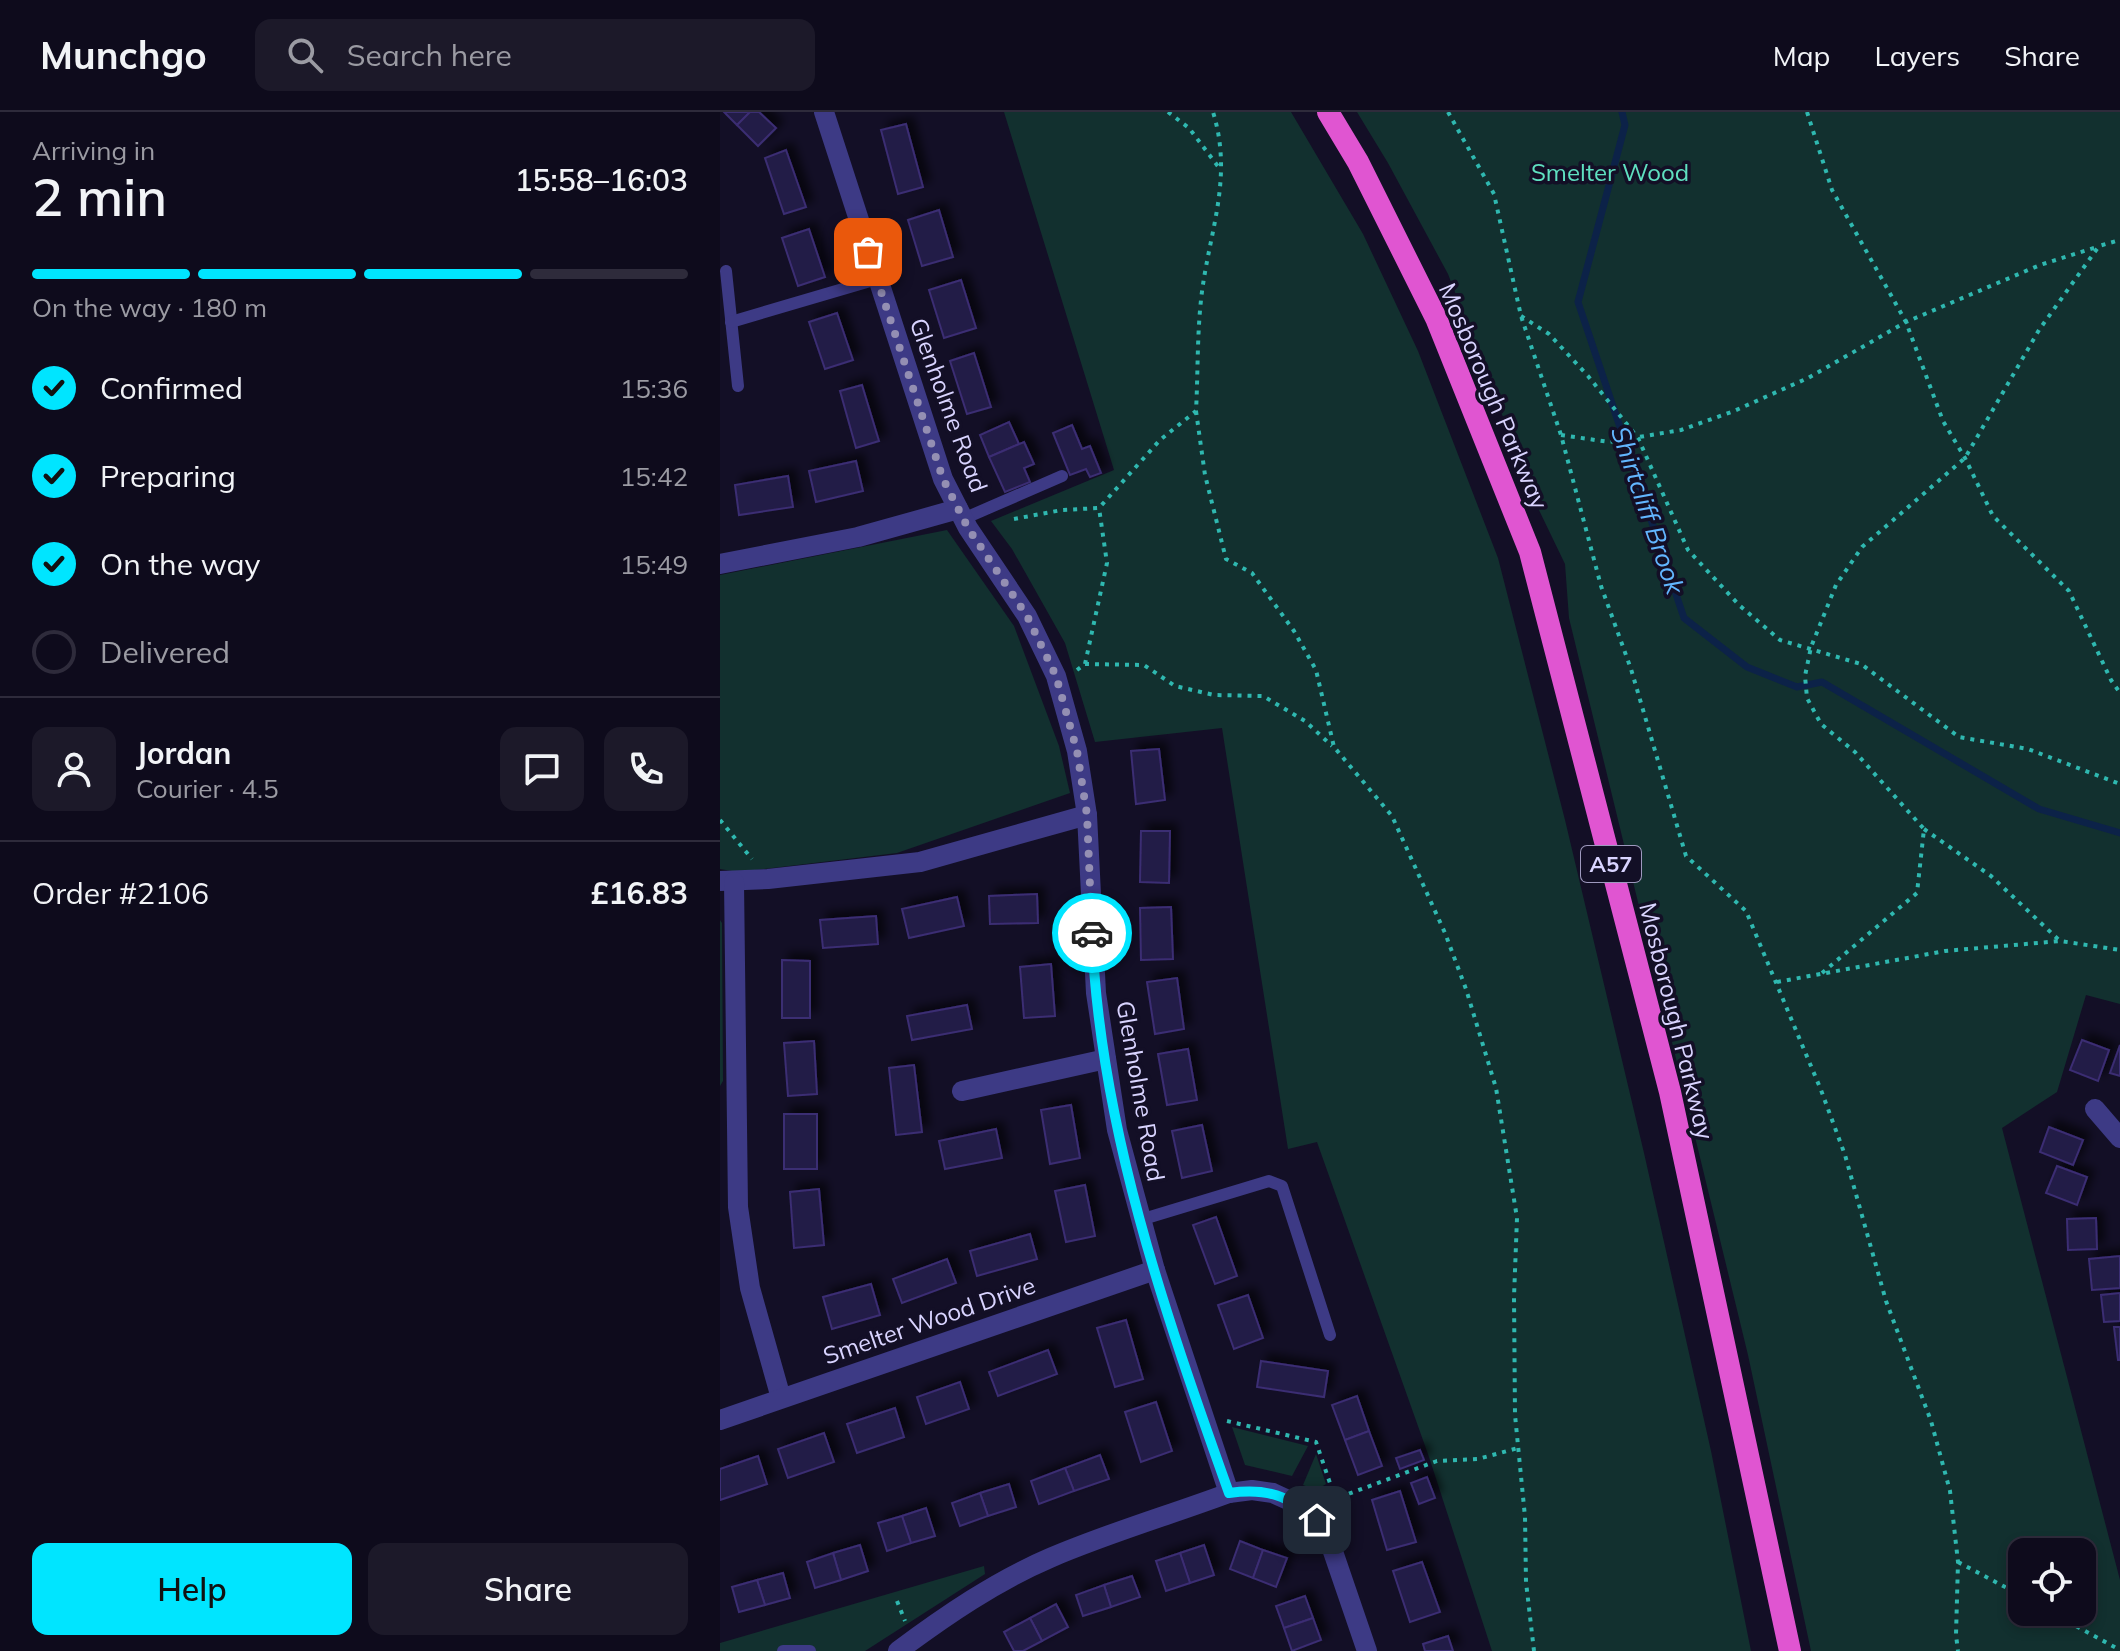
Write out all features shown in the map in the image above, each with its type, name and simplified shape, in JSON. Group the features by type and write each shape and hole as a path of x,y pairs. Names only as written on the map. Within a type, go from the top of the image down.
{"highway":[{"name":"Mosborough Parkway","path":"1328,112 1358,162 1436,318 1530,552 1670,1092 1790,1651"}],"street":[{"name":"Glenholme Road","path":"824,112 932,449 960,514 1027,616 1056,676 1077,751 1087,815 1093,951 1117,1130 1155,1270 1229,1493"},
{"path":"720,564 960,514"},
{"path":"781,1398 750,1288 728,1116 727,882 920,862 1087,815"},
{"path":"962,1091 1106,1059"},
{"path":"2095,1109 2120,1138"},
{"name":"Smelter Wood Drive","path":"720,1420 1155,1270"},
{"path":"898,1651 934,1624 1049,1558 1229,1493 1252,1490 1273,1493 1299,1505 1317,1520 1328,1537 1367,1651"}],"lane":[{"path":"726,271 738,386"},
{"path":"731,322 877,279"},
{"path":"960,514 1062,476"},
{"path":"1140,1220 1269,1181 1282,1186 1330,1335"},
{"path":"783,1651 810,1651"}],"path":[{"path":"1168,112 1189,128 1222,171"},
{"path":"1213,112 1219,130 1222,171 1215,230 1201,299 1196,411 1205,475 1226,559 1252,573 1294,631 1316,670 1334,747"},
{"path":"1448,112 1494,194 1521,316 1561,435 1601,586 1631,669 1686,856 1746,911 1845,1155 1886,1301 1931,1421 1950,1491 1958,1562 1958,1651"},
{"path":"1807,112 1832,190 1906,322 1943,421 1993,516 2069,591 2120,693"},
{"path":"1561,435 1609,442 1681,430 1734,411 1808,378 1906,322 2040,265 2120,240"},
{"path":"2060,941 1991,876 1924,829 1855,752 1821,724 1807,698 1805,676 1811,647 1836,585 1862,547 1965,458 2039,330 2099,246"},
{"path":"1521,316 1549,334 1638,438 1688,550 1739,605 1780,640 1861,664 1959,737 2028,749 2120,784"},
{"path":"1006,520 1062,510 1099,508 1160,440 1196,411"},
{"path":"1085,664 1107,563 1099,508"},
{"path":"1072,674 1085,664 1144,665 1175,686 1214,695 1263,696 1305,721 1334,747 1392,816 1445,933 1466,989 1496,1088 1517,1218 1515,1415 1525,1517 1526,1582 1534,1651"},
{"path":"720,820 768,879"},
{"path":"1822,973 1917,893 1924,829"},
{"path":"1777,982 1945,951 2060,941 2120,950"},
{"path":"1225,1421 1316,1442 1331,1486 1332,1500 1437,1461 1478,1459 1518,1448"},
{"path":"1958,1562 2008,1589"},
{"path":"897,1601 905,1621"},
{"path":"2076,1626 2120,1650"}],"green space":[{"path":"1004,112 1291,112 1363,234 1418,351 1498,558 1565,820 1644,1153 1711,1451 1751,1651 1492,1651 1429,1457 1317,1142 1288,1149 1222,728 1095,742 1065,643 1012,549 991,521 1114,470"},
{"name":"Smelter Wood","path":"1357,112 2120,112 2120,1004 2086,995 2057,1092 2002,1128 2120,1580 2120,1651 1811,1651 1748,1355 1569,618 1565,564 1538,508 1448,274"},
{"path":"947,530 1014,626 1059,746 1070,793 897,853 738,872 720,869 720,575"},
{"path":"720,920 723,1081 720,1086"},
{"path":"1232,1427 1308,1446 1292,1476 1245,1465"},
{"path":"1316,1454 1326,1484 1316,1490 1303,1485"},
{"path":"984,1566 985,1574 865,1651 720,1651 720,1643"}],"building":[{"path":"724,112 750,112 737,125"},
{"path":"750,112 759,112 776,128 758,146 737,125"},
{"path":"906,124 923,187 898,194 881,130"},
{"path":"786,150 806,207 784,214 765,158"},
{"path":"939,210 953,257 922,266 908,220"},
{"path":"809,229 825,277 798,286 782,238"},
{"path":"961,280 976,328 944,338 929,290"},
{"path":"837,313 853,360 825,369 809,322"},
{"path":"974,353 991,407 967,414 950,361"},
{"path":"862,385 879,441 856,448 840,391"},
{"path":"1009,422 1019,444 989,457 980,435"},
{"path":"1072,425 1082,449 1090,446 1101,473 1090,477 1086,469 1070,475 1053,433"},
{"path":"1024,442 1034,464 1024,468 1030,482 1005,492 989,457"},
{"path":"856,461 863,491 816,502 809,471"},
{"path":"788,476 793,507 739,515 735,485"},
{"path":"1159,749 1165,800 1136,804 1131,751"},
{"path":"1141,831 1170,831 1169,883 1140,882"},
{"path":"1037,894 1038,923 990,924 989,896"},
{"path":"957,897 964,926 909,938 902,909"},
{"path":"1171,907 1173,959 1141,960 1140,908"},
{"path":"876,916 878,944 823,948 820,920"},
{"path":"782,960 810,961 810,1018 782,1018"},
{"path":"1051,964 1055,1016 1024,1018 1020,967"},
{"path":"1177,978 1184,1029 1155,1034 1147,982"},
{"path":"967,1005 972,1029 912,1040 907,1016"},
{"path":"2082,1040 2109,1050 2098,1081 2070,1070"},
{"path":"814,1041 817,1094 788,1096 784,1043"},
{"path":"2120,1045 2120,1076 2110,1073"},
{"path":"1188,1049 1197,1100 1167,1105 1158,1054"},
{"path":"914,1065 922,1132 896,1135 889,1068"},
{"path":"1071,1105 1080,1158 1050,1164 1041,1110"},
{"path":"784,1114 817,1114 817,1169 784,1169"},
{"path":"1202,1125 1212,1171 1182,1178 1172,1131"},
{"path":"2049,1127 2083,1140 2073,1165 2040,1152"},
{"path":"996,1129 1002,1158 945,1169 939,1141"},
{"path":"2057,1166 2087,1177 2077,1205 2046,1193"},
{"path":"1085,1185 1095,1236 1066,1242 1055,1191"},
{"path":"819,1189 824,1245 794,1248 790,1192"},
{"path":"1216,1217 1237,1276 1215,1284 1193,1225"},
{"path":"2096,1218 2097,1249 2068,1250 2067,1219"},
{"path":"1030,1234 1037,1259 977,1276 970,1251"},
{"path":"2120,1256 2120,1288 2092,1290 2089,1259"},
{"path":"947,1259 956,1283 902,1303 893,1279"},
{"path":"871,1284 880,1315 832,1329 823,1297"},
{"path":"2120,1293 2120,1321 2104,1322 2101,1295"},
{"path":"1248,1295 1263,1338 1234,1349 1218,1305"},
{"path":"1126,1320 1143,1379 1115,1387 1097,1328"},
{"path":"2114,1327 2120,1327 2120,1360 2118,1360"},
{"path":"1048,1350 1057,1374 998,1396 989,1372"},
{"path":"1261,1361 1328,1371 1324,1397 1257,1387"},
{"path":"960,1382 969,1409 926,1424 917,1397"},
{"path":"1357,1396 1369,1431 1345,1440 1332,1405"},
{"path":"1156,1402 1172,1451 1141,1462 1125,1412"},
{"path":"895,1408 904,1437 857,1453 847,1424"},
{"path":"1369,1431 1382,1466 1358,1475 1345,1440"},
{"path":"824,1433 834,1462 788,1478 778,1449"},
{"path":"1420,1450 1424,1460 1400,1469 1396,1458"},
{"path":"1100,1455 1109,1479 1074,1491 1065,1468"},
{"path":"758,1456 767,1484 720,1500 720,1469"},
{"path":"1065,1468 1074,1491 1039,1504 1031,1481"},
{"path":"1427,1477 1435,1498 1419,1504 1411,1483"},
{"path":"1009,1484 1016,1507 988,1516 980,1493"},
{"path":"1400,1491 1416,1542 1387,1550 1372,1500"},
{"path":"980,1493 988,1516 960,1526 952,1503"},
{"path":"926,1508 935,1536 911,1543 902,1516"},
{"path":"902,1516 911,1543 887,1551 878,1523"},
{"path":"1240,1541 1263,1550 1253,1578 1230,1569"},
{"path":"860,1545 868,1571 841,1580 833,1553"},
{"path":"1204,1545 1214,1575 1190,1583 1180,1553"},
{"path":"1263,1550 1287,1558 1276,1587 1253,1578"},
{"path":"833,1553 841,1580 815,1588 807,1562"},
{"path":"1180,1553 1190,1583 1166,1591 1156,1561"},
{"path":"1422,1562 1440,1612 1410,1622 1393,1571"},
{"path":"783,1573 790,1598 765,1605 757,1580"},
{"path":"1132,1576 1140,1597 1111,1607 1104,1585"},
{"path":"757,1580 765,1605 739,1612 732,1587"},
{"path":"1104,1585 1111,1607 1083,1616 1076,1595"},
{"path":"1305,1596 1313,1618 1284,1628 1276,1606"},
{"path":"1056,1604 1068,1627 1042,1641 1030,1618"},
{"path":"1030,1618 1042,1641 1023,1651 1014,1651 1004,1632"},
{"path":"1313,1618 1321,1640 1292,1651 1284,1628"},
{"path":"1448,1636 1453,1651 1425,1651 1423,1644"}],"waterway":[{"name":"Shirtcliff Brook","path":"1622,112 1625,125 1578,302 1684,618 1747,667 1797,687 1822,682 2039,809 2120,833"}],"way so far":[{"path":"868,252 943,479 968,528 1027,616 1056,676 1077,751 1087,815 1092,933"}],"route":[{"path":"1092,933 1096,993 1117,1130 1155,1270 1229,1493 1252,1490 1273,1493 1299,1505 1317,1520"}]}
